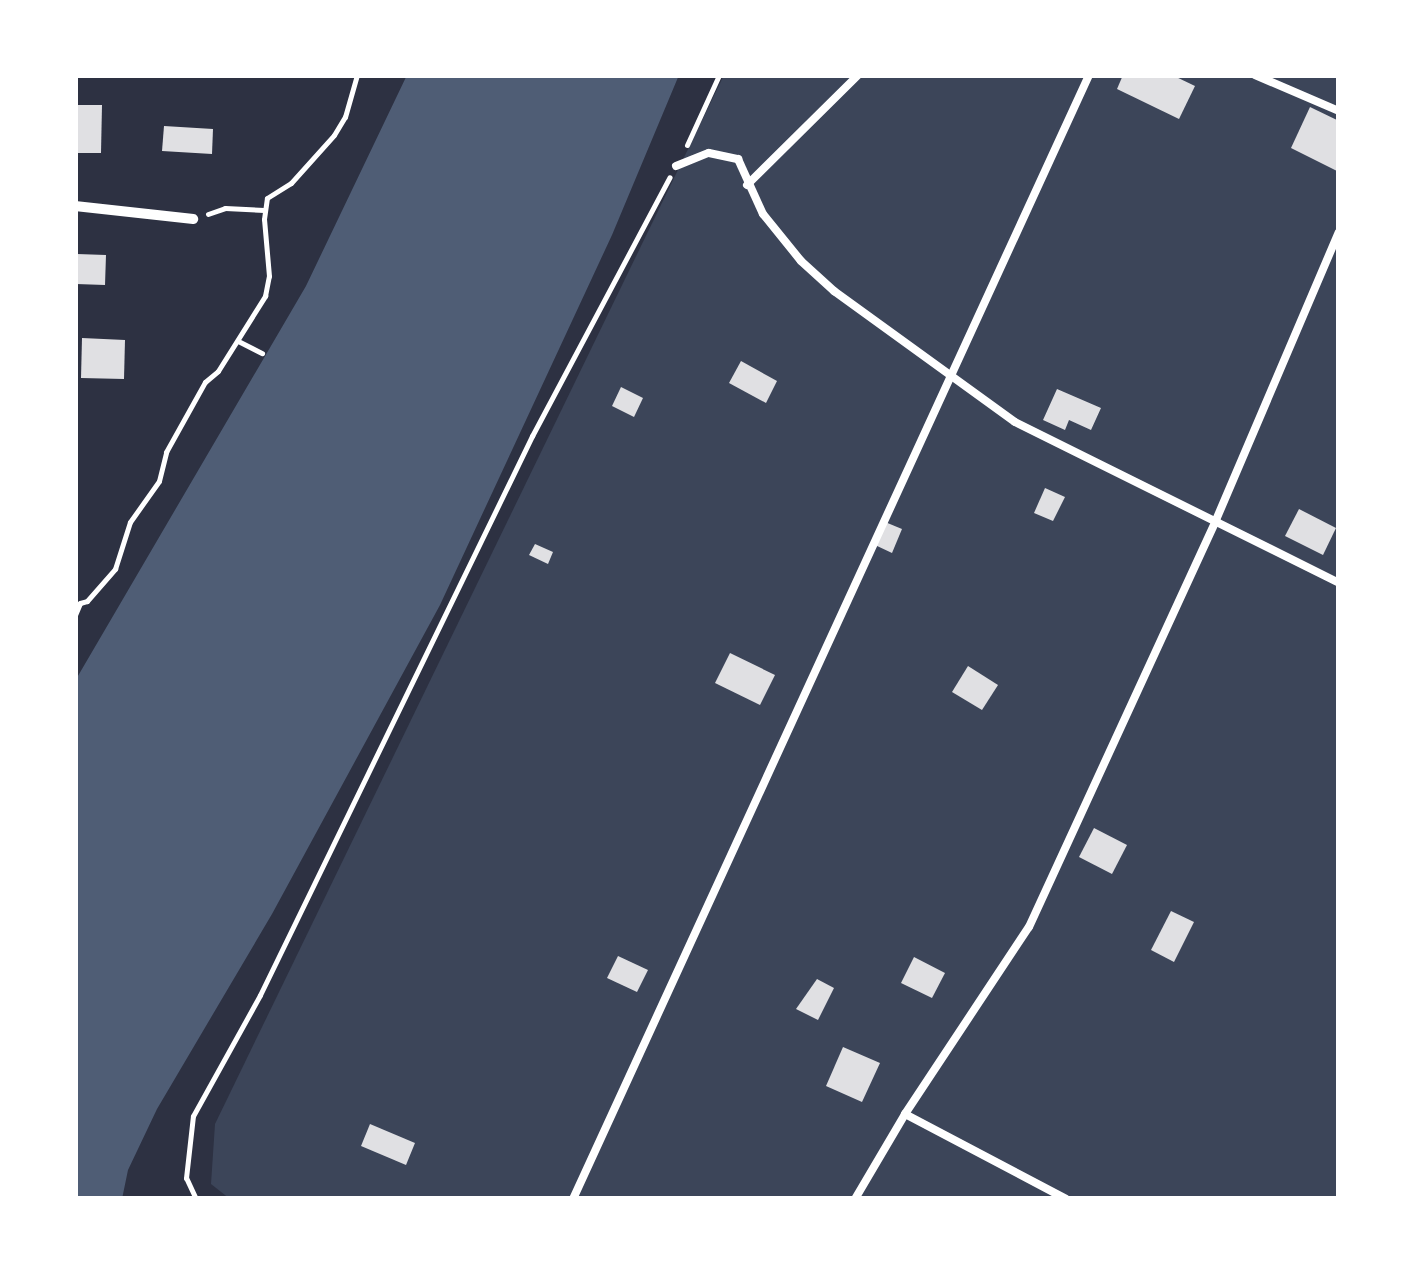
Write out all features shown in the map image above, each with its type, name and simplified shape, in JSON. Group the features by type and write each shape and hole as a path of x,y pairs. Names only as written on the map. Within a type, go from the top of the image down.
{"street":[{"path":"75,206 193,220"}],"lane":[{"path":"747,185 858,75"},
{"path":"573,1199 1089,75"},
{"path":"1255,75 1339,111"},
{"path":"676,166 709,153 738,159 747,185 782,238 834,292 1015,422 1339,582"},
{"path":"856,1199 906,1114 1030,927 1216,520 1339,232"},
{"path":"906,1114 1066,1199"}],"path":[{"path":"75,615 80,603 87,602 115,570 130,522 159,481 166,452 205,382 238,341 267,290 267,198 291,183 334,135 356,75"},
{"path":"196,1199 186,1178 193,1116 260,996 532,436 676,166 719,75"},
{"path":"193,220 225,208 264,210"},
{"path":"238,341 262,353"}],"shaded area":[{"path":"407,75 679,75 612,235 440,605 272,914 157,1109 128,1170 122,1199 75,1199 75,681 306,286"},
{"path":"724,75 1339,75 1339,1199 230,1199 211,1184 215,1124"}],"building":[{"path":"1123,75 1172,75 1195,86 1179,119 1117,89"},
{"path":"75,105 102,105 101,153 75,153"},
{"path":"1310,107 1339,121 1337,171 1291,148"},
{"path":"164,126 213,129 212,154 162,151"},
{"path":"77,254 106,255 105,285 76,284"},
{"path":"82,338 125,340 124,379 81,378"},
{"path":"741,361 777,381 766,403 729,383"},
{"path":"621,387 643,398 634,417 612,406"},
{"path":"1057,389 1101,408 1091,430 1069,420 1065,430 1043,420"},
{"path":"1045,488 1065,497 1053,521 1034,513"},
{"path":"1299,509 1336,528 1323,555 1285,536"},
{"path":"885,522 902,529 892,553 875,545"},
{"path":"535,544 553,552 548,564 529,555"},
{"path":"730,653 775,675 760,705 715,683"},
{"path":"968,666 998,685 982,710 952,692"},
{"path":"1094,828 1127,845 1112,874 1079,857"},
{"path":"1171,911 1194,922 1174,962 1151,950"},
{"path":"618,956 648,970 637,992 607,978"},
{"path":"914,957 945,973 932,998 901,983"},
{"path":"817,979 834,988 818,1020 796,1009"},
{"path":"843,1047 880,1063 862,1102 826,1086"},
{"path":"370,1124 415,1143 406,1165 361,1146"}]}
